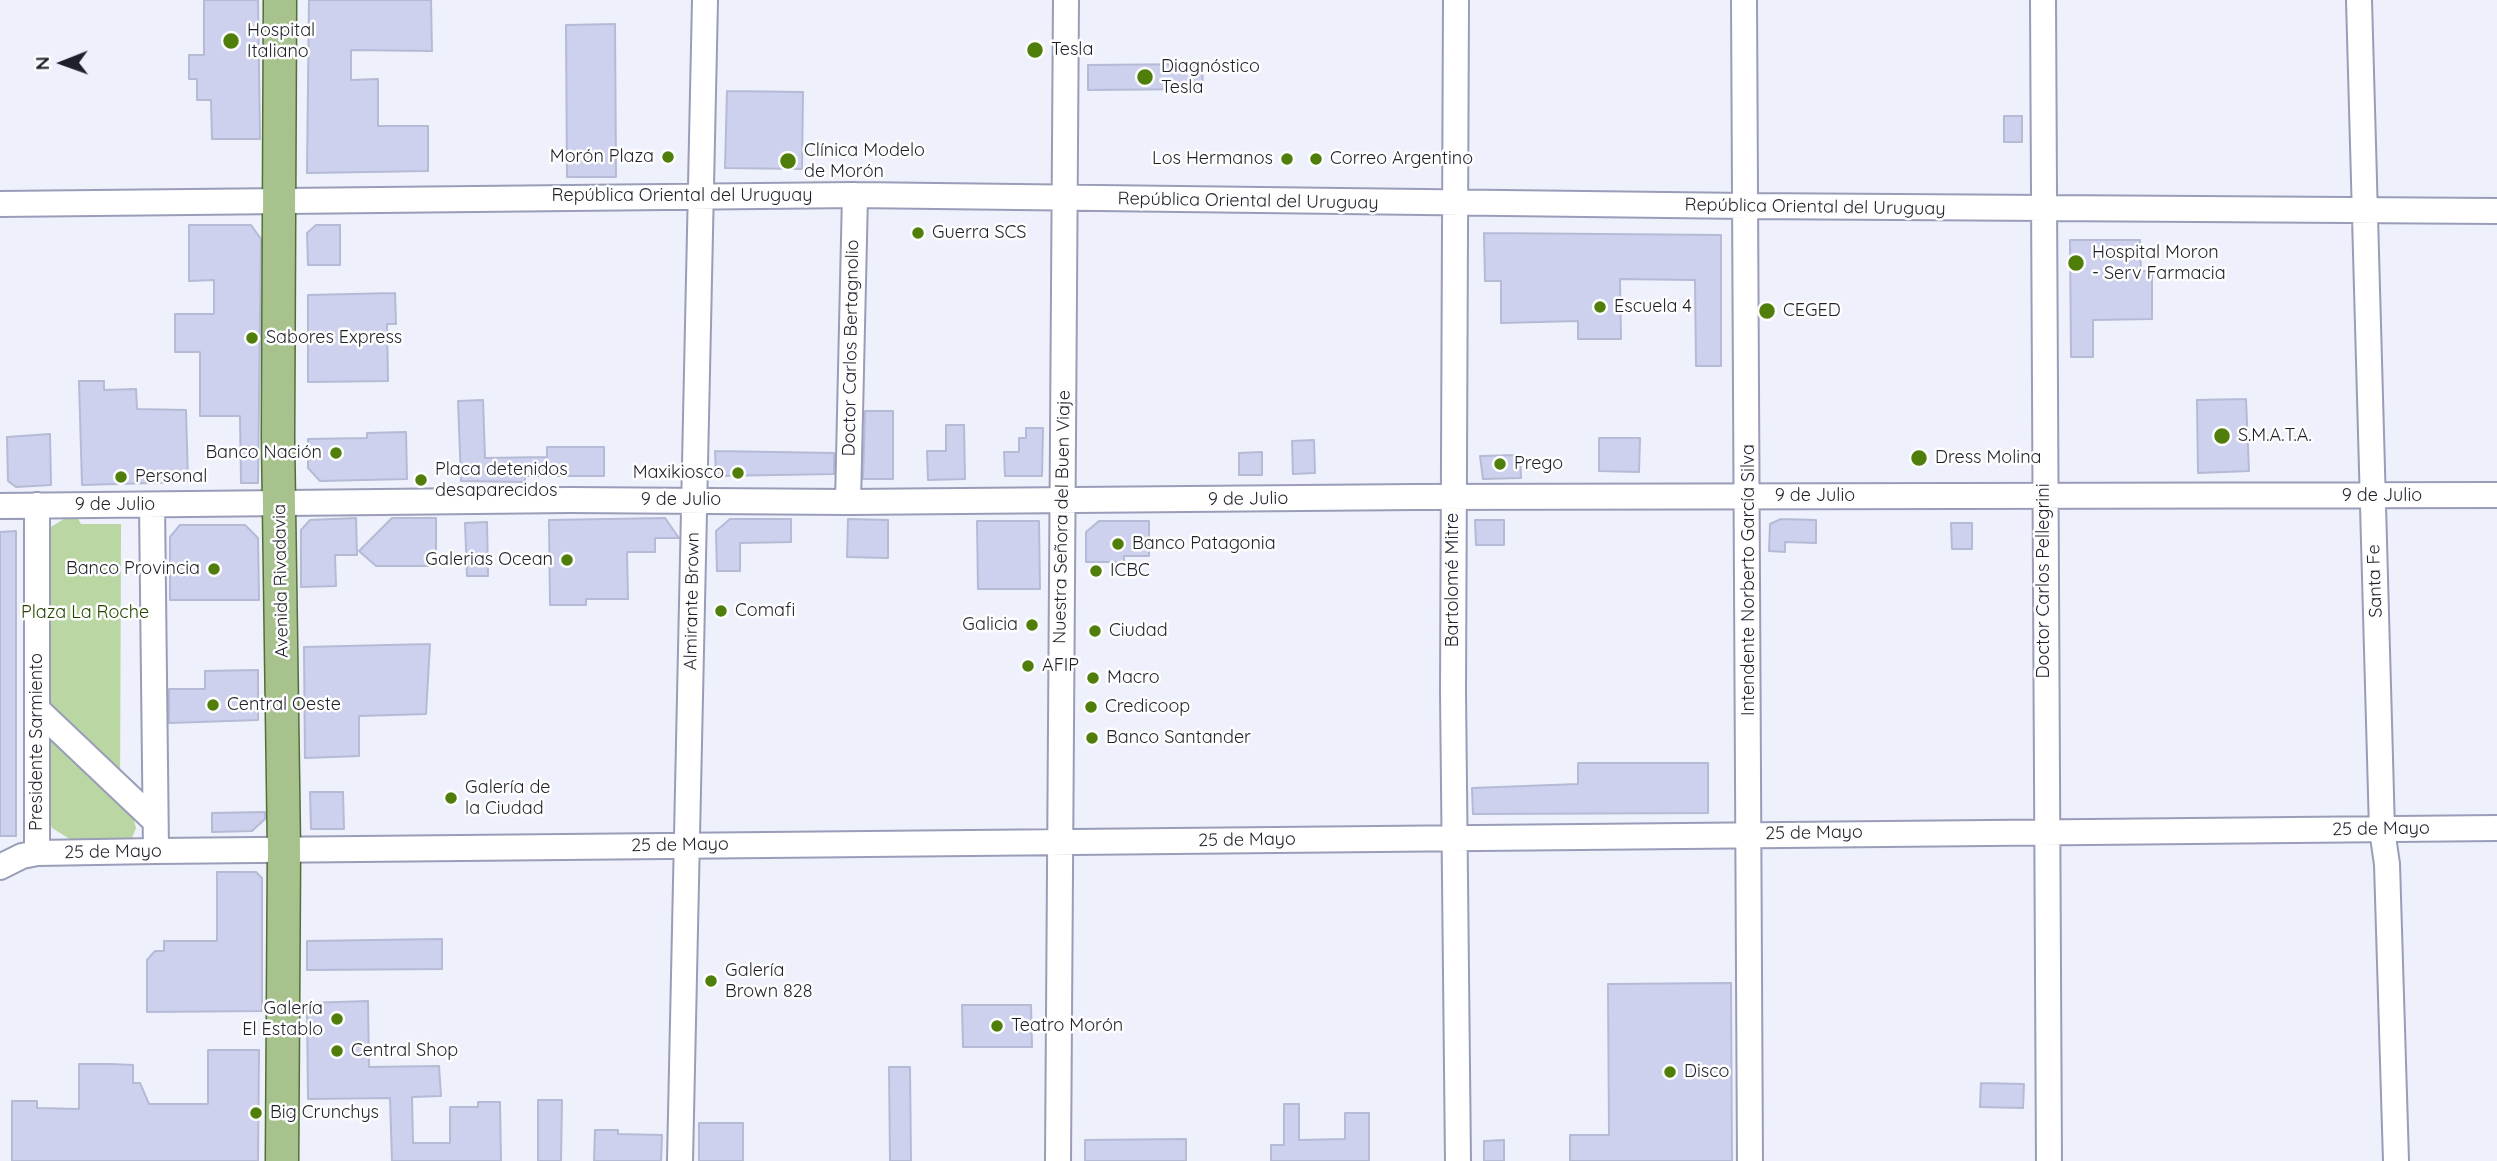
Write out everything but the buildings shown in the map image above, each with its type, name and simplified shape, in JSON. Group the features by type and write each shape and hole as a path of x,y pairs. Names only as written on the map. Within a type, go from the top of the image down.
{"main road":[{"name":"Avenida Rivadavia","path":"280,0 279,502 284,850 282,1161"}],"street":[{"name":"Almirante Brown","path":"680,1161 705,0"},
{"name":"Nuestra Señora del Buen Viaje","path":"1058,1161 1066,0"},
{"name":"Bartolomé Mitre","path":"1456,0 1457,203 1452,498 1458,1161"},
{"name":"Intendente Norberto García Silva","path":"1744,0 1750,1161"},
{"name":"Doctor Carlos Pellegrini","path":"2043,0 2043,497 2049,1161"},
{"name":"Santa Fe","path":"2359,0 2382,830 2387,864 2396,1161"},
{"name":"República Oriental del Uruguay","path":"0,204 855,195 2497,212"},
{"name":"Doctor Carlos Bertagnolio","path":"848,502 855,195"},
{"name":"9 de Julio","path":"0,506 695,500 848,502 1748,496 2497,495"},
{"name":"Presidente Sarmiento","path":"37,505 37,853"},
{"path":"152,505 156,851"},
{"path":"38,710 155,821"},
{"name":"25 de Mayo","path":"0,867 22,856 37,853 156,851 1455,836 2497,828"}],"green space":[{"name":"Plaza La Roche","path":"69,516 77,517 81,524 121,524 120,799 132,812 136,828 131,840 73,841 52,828 49,819 49,528"}],"place":[{"name":"Hospital Italiano","path":"231,41"},
{"name":"Tesla","path":"1035,50"},
{"name":"Diagnóstico Tesla","path":"1145,77"},
{"name":"Morón Plaza","path":"668,157"},
{"name":"Los Hermanos","path":"1287,159"},
{"name":"Correo Argentino","path":"1316,159"},
{"name":"Clínica Modelo de Morón","path":"788,161"},
{"name":"Guerra SCS","path":"918,233"},
{"name":"Hospital Moron - Serv Farmacia","path":"2076,263"},
{"name":"Escuela 4","path":"1600,307"},
{"name":"CEGED","path":"1767,311"},
{"name":"Sabores Express","path":"252,338"},
{"name":"S.M.A.T.A.","path":"2222,436"},
{"name":"Banco Nación","path":"336,453"},
{"name":"Dress Molina","path":"1919,458"},
{"name":"Prego","path":"1500,464"},
{"name":"Maxikiosco","path":"738,473"},
{"name":"Personal","path":"121,477"},
{"name":"Placa detenidos desaparecidos","path":"421,480"},
{"name":"Banco Patagonia","path":"1118,544"},
{"name":"Galerias Ocean","path":"567,560"},
{"name":"Banco Provincia","path":"214,569"},
{"name":"ICBC","path":"1096,571"},
{"name":"Comafi","path":"721,611"},
{"name":"Galicia","path":"1032,625"},
{"name":"Ciudad","path":"1095,631"},
{"name":"AFIP","path":"1028,666"},
{"name":"Macro","path":"1093,678"},
{"name":"Central Oeste","path":"213,705"},
{"name":"Credicoop","path":"1091,707"},
{"name":"Banco Santander","path":"1092,738"},
{"name":"Galería de la Ciudad","path":"451,798"},
{"name":"Galería Brown 828","path":"711,981"},
{"name":"Galería El Establo","path":"337,1019"},
{"name":"Teatro Morón","path":"997,1026"},
{"name":"Central Shop","path":"337,1051"},
{"name":"Disco","path":"1670,1072"},
{"name":"Big Crunchys","path":"256,1113"}]}
